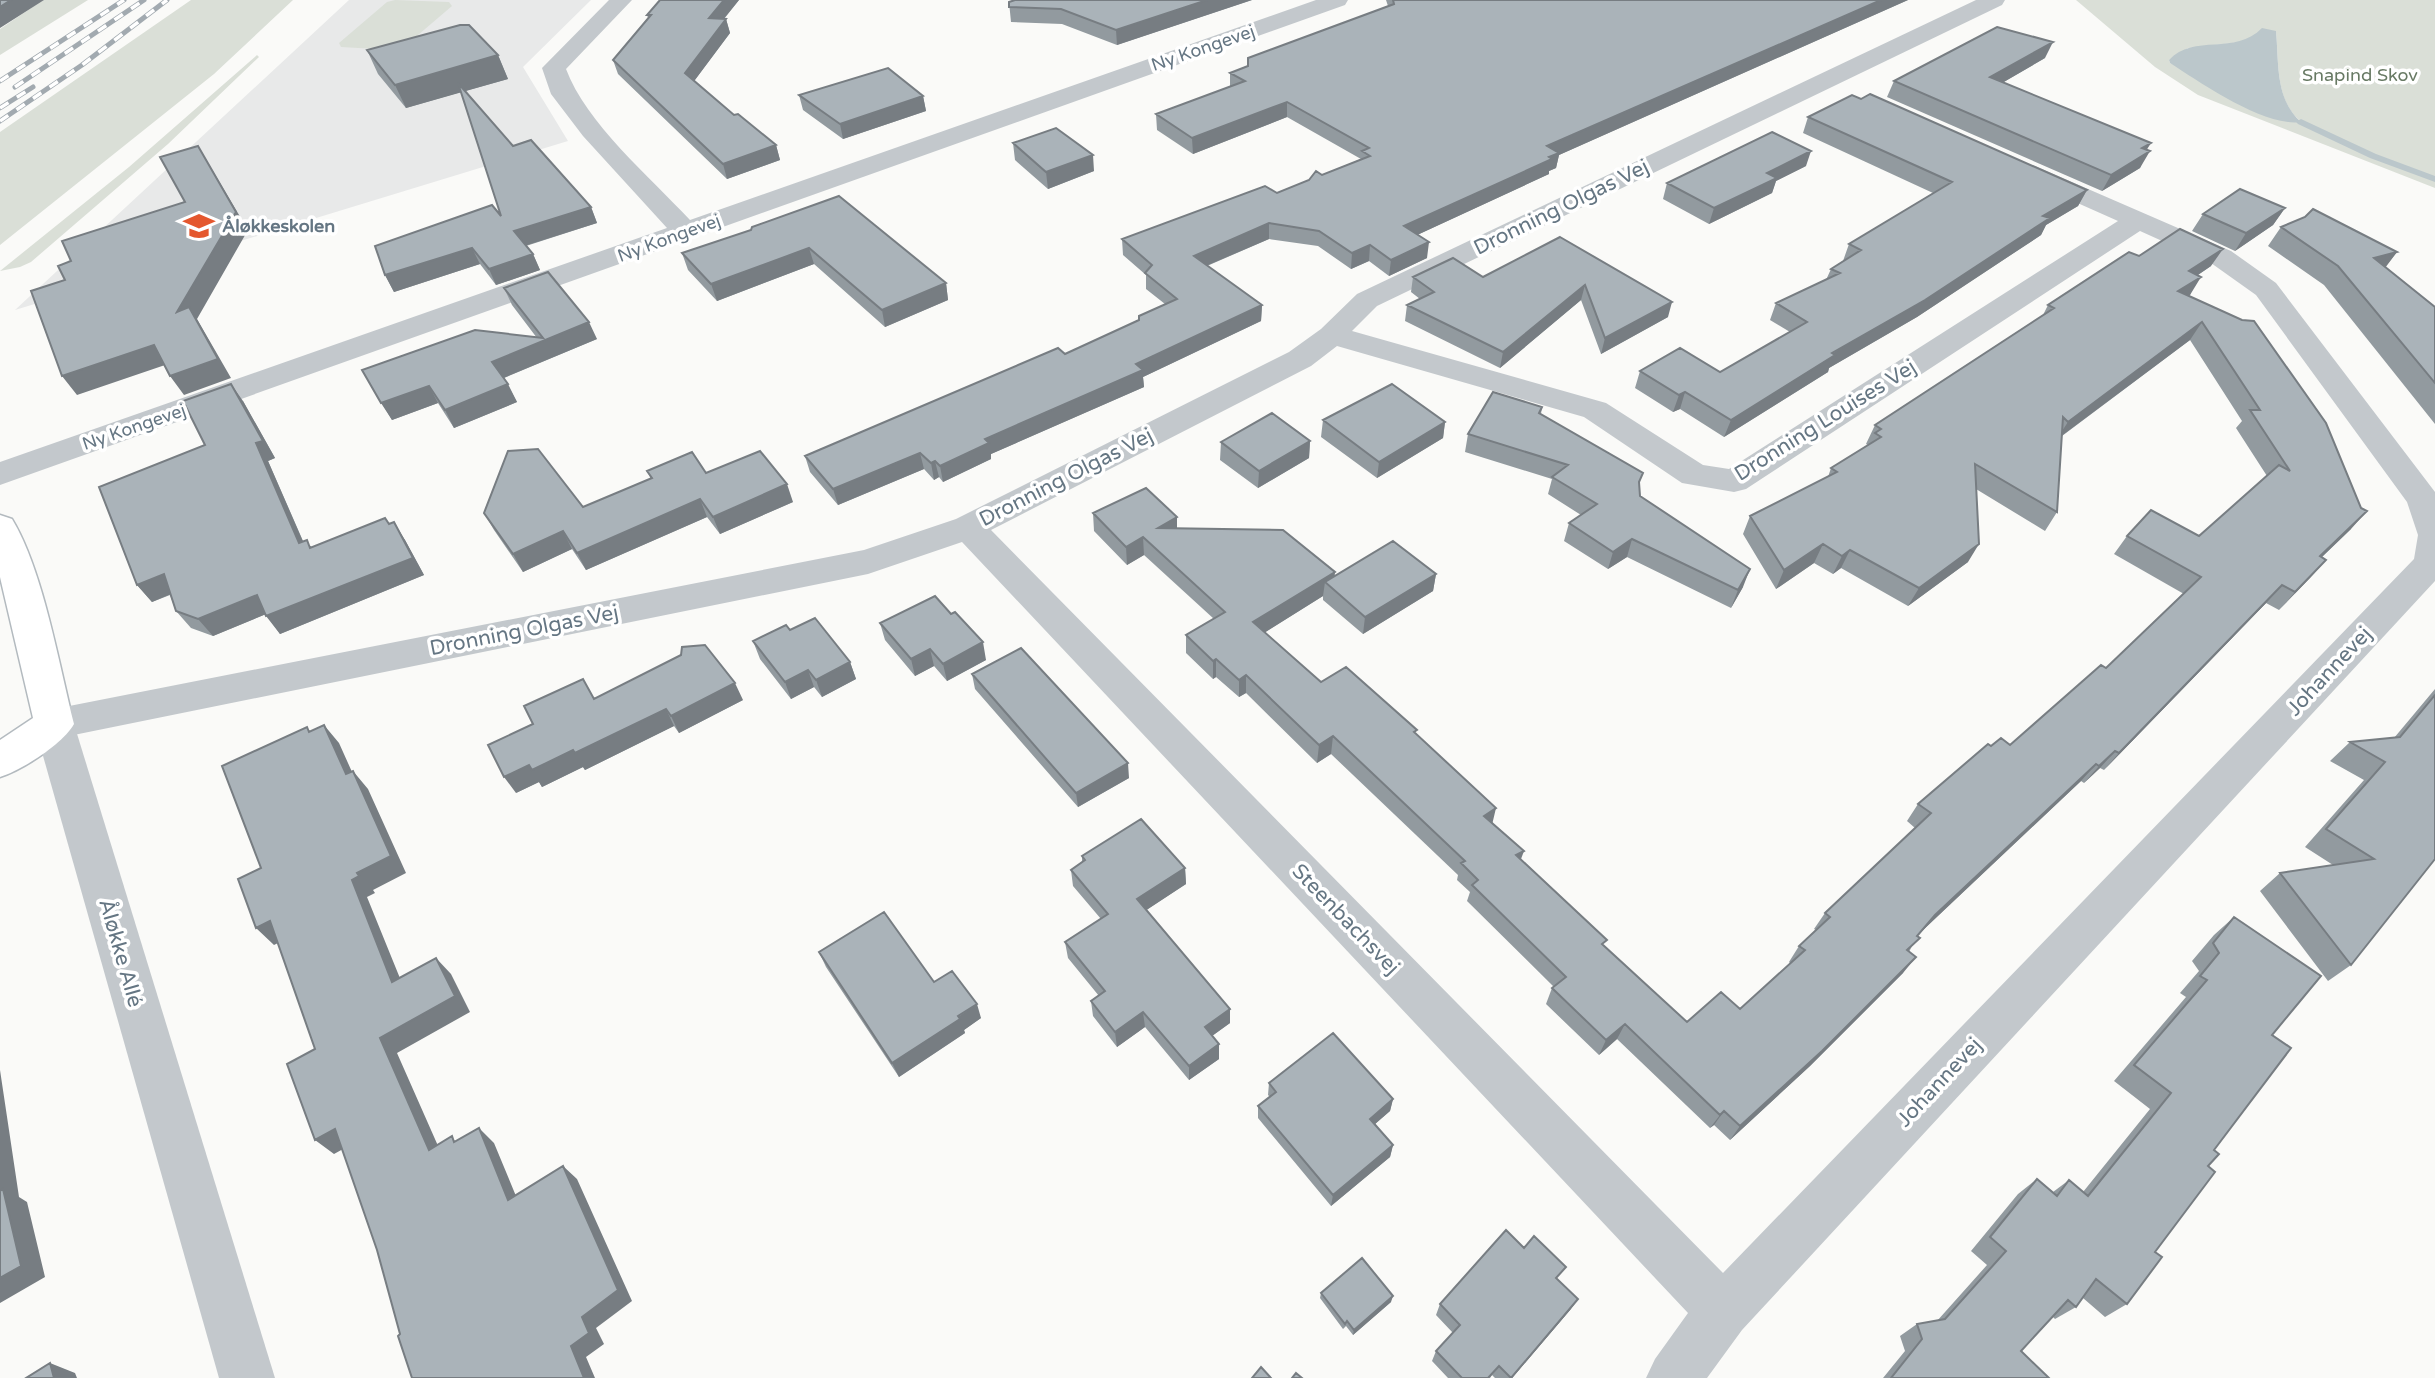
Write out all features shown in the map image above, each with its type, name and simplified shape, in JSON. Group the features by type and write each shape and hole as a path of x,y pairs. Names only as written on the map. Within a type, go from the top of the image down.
{"main road":[{"name":"Åløkke Allé","path":"0,527 19,580 54,724"},
{"path":"0,761 54,724"}],"street":[{"path":"621,0 554,68 563,94 592,131 686,232"},
{"name":"Ny Kongevej","path":"0,474 1337,0"},
{"name":"Dronning Olgas Vej","path":"54,724 868,562 968,527 1300,359 1332,335 1367,300 1994,0"},
{"path":"1259,5 1286,19"},
{"path":"1825,81 1870,101"},
{"name":"Johannevej","path":"1674,1378 1723,1311 2420,599 2431,563 2435,535 2423,500 2266,289 2221,257 1998,157"},
{"name":"Dronning Louises Vej","path":"1332,335 1595,411 1694,475 1734,481 2138,220"},
{"name":"Steenbachsvej","path":"968,527 1723,1311"},
{"name":"Åløkke Allé","path":"54,724 247,1378"}],"shaded area":[{"name":"Åløkkeskolen","path":"349,0 591,0 523,67 568,141 15,310"},
{"path":"2262,28 2276,31 2282,92 2301,122 2286,122 2251,111 2170,63 2169,60 2179,52 2202,45 2240,41"}],"green space":[{"path":"43,0 88,0 0,55 0,29"},
{"path":"191,0 293,0 214,74 0,245 0,132"},
{"name":"Snapind Skov","path":"2076,0 2435,0 2435,188 2198,95 2155,67","holes":["2276,31 2282,91 2286,102 2300,121 2170,63 2169,60 2188,48 2242,42"]},
{"path":"387,2 449,2 452,6 404,47 393,50 341,47 339,43"},
{"path":"257,55 259,57 168,144 31,262 0,271 129,167"}],"building":[{"path":"0,0 11,0 0,7"},
{"path":"660,0 724,0 709,18 726,19 685,73 734,115 738,114 776,145 723,164 613,60 651,15 647,15"},
{"path":"1207,0 1116,30 1061,9 1009,7 1009,2"},
{"path":"1393,0 1881,0 1547,146 1559,153 1549,157 1552,159 1404,226 1429,242 1391,260 1370,245 1352,253 1319,231 1269,223 1194,256 1262,305 1136,364 1143,370 985,439 989,443 940,466 935,461 931,463 920,453 833,489 805,456 1058,348 1065,354 1177,299 1145,273 1152,265 1122,239 1265,186 1277,193 1309,180 1316,171 1322,175 1370,156 1362,151 1369,148 1287,102 1192,138 1156,114 1245,81 1230,73 1248,66 1248,58 1394,4"},
{"path":"460,25 469,25 498,55 395,85 367,50"},
{"path":"1997,27 2053,42 1990,77 2151,143 2142,148 2150,151 2111,175 1894,81"},
{"path":"888,68 923,96 840,124 799,95"},
{"path":"458,83 513,146 531,140 591,207 514,231 533,254 489,269 472,248 385,275 375,246 492,205 501,216"},
{"path":"1870,94 2087,190 2043,216 2050,218 1925,300 1832,353 1835,355 1731,420 1685,392 1679,395 1640,371 1680,348 1720,372 1807,322 1776,303 1840,273 1831,269 1861,250 1849,244 1952,182 1808,117 1852,95 1861,99"},
{"path":"1056,128 1093,155 1046,172 1013,143"},
{"path":"1772,132 1811,151 1767,173 1777,178 1714,208 1667,183"},
{"path":"198,146 236,212 177,312 189,307 218,359 170,376 154,345 62,376 31,291 65,280 58,266 71,261 62,241 185,202 160,157"},
{"path":"2240,189 2285,208 2246,233 2203,214"},
{"path":"839,196 946,283 882,310 809,248 711,284 682,253 751,230 752,227"},
{"path":"2313,209 2397,252 2374,258 2435,307 2435,383 2338,266 2281,227 2305,217"},
{"path":"2180,229 2223,249 2189,271 2201,277 2178,291 2242,320 2254,321 2326,423 2361,508 2367,511 2320,556 2326,560 2295,592 2282,585 2119,753 2115,751 2099,766 2096,764 1935,915 1917,936 1920,938 1907,950 1916,957 1822,1051 1740,1126 1724,1111 1720,1115 1625,1024 1606,1040 1552,988 1566,977 1472,885 1478,880 1461,863 1465,861 1333,736 1319,745 1246,675 1239,680 1216,659 1213,661 1186,635 1225,612 1143,537 1126,547 1093,513 1146,488 1177,517 1158,528 1283,530 1335,572 1253,622 1321,682 1346,667 1417,730 1414,732 1496,808 1484,816 1524,851 1516,855 1607,940 1602,944 1687,1022 1721,992 1740,1009 1805,950 1799,946 1830,917 1825,913 1931,813 1918,804 1988,744 1991,746 2001,738 2010,745 2101,665 2106,668 2201,577 2127,536 2151,510 2199,536 2279,465 2290,471 2250,410 2260,410 2202,322 2068,422 2063,417 2057,512 1975,464 1979,544 1919,588 1850,550 1842,556 1823,544 1784,570 1750,516 1837,472 1831,468 1881,437 1875,433 1881,429 1875,425 2054,308 2048,305 2129,252 2139,256"},
{"path":"1560,237 1672,302 1605,338 1585,285 1503,352 1407,305 1434,292 1413,277 1453,258 1483,277"},
{"path":"548,272 589,322 492,362 508,384 445,410 429,386 381,403 362,370 475,330 543,338 504,288"},
{"path":"231,384 263,441 256,443 299,543 307,540 310,548 385,518 389,524 394,522 413,558 266,616 257,595 198,619 176,611 164,574 137,585 99,487 205,445 183,401"},
{"path":"1392,384 1445,422 1379,462 1323,420"},
{"path":"1493,392 1542,407 1539,413 1643,473 1639,482 1640,496 1750,569 1738,590 1632,539 1613,552 1569,523 1597,504 1552,477 1568,465 1468,434"},
{"path":"1272,413 1310,441 1259,471 1221,442"},
{"path":"538,449 583,507 652,478 647,471 692,452 706,473 760,451 787,484 713,517 700,499 577,553 563,531 513,554 484,513 508,451"},
{"path":"1393,541 1436,574 1365,617 1325,582"},
{"path":"935,596 951,614 955,612 983,642 943,664 930,649 911,659 880,623"},
{"path":"815,618 850,662 816,680 808,670 785,682 753,641 786,625 790,630"},
{"path":"705,645 735,683 671,716 666,709 575,753 573,750 532,770 529,765 504,777 488,745 533,724 524,706 583,679 594,699 681,655 682,647"},
{"path":"1021,648 1128,763 1076,793 972,674"},
{"path":"2435,695 2435,859 2351,965 2280,873 2374,859 2326,829 2385,762 2350,742 2400,737"},
{"path":"324,725 346,774 353,771 391,856 357,873 359,876 352,880 392,982 436,958 455,996 380,1038 429,1150 452,1136 454,1142 479,1128 508,1200 563,1166 618,1290 582,1317 589,1333 571,1346 584,1378 412,1378 398,1336 400,1334 377,1250 335,1129 315,1140 287,1064 315,1049 270,921 256,928 238,879 261,868 222,766 307,727 309,732"},
{"path":"1141,819 1185,868 1137,899 1230,1009 1205,1027 1219,1044 1189,1066 1143,1012 1115,1032 1091,1001 1105,991 1065,942 1108,914 1071,870 1085,860 1082,856"},
{"path":"884,912 934,982 952,971 977,1004 958,1016 960,1019 892,1063 819,952"},
{"path":"2234,917 2321,976 2272,1035 2291,1048 2214,1150 2219,1154 2208,1166 2215,1172 2155,1252 2162,1257 2127,1304 2096,1279 2076,1307 2068,1300 2021,1351 2049,1378 1891,1378 1922,1339 1917,1324 1945,1319 2006,1251 1990,1237 2037,1179 2057,1196 2069,1180 2088,1196 2171,1093 2134,1065 2207,980 2200,976 2219,953 2213,943"},
{"path":"1333,1033 1393,1099 1370,1119 1393,1145 1333,1195 1258,1106 1276,1092 1269,1083"},
{"path":"3,1189 21,1266 0,1278 0,1191"},
{"path":"1506,1230 1524,1248 1534,1236 1566,1267 1556,1278 1578,1299 1511,1378 1499,1366 1488,1378 1462,1378 1436,1351 1460,1325 1440,1304"},
{"path":"1362,1258 1393,1296 1354,1330 1347,1321 1345,1324 1321,1293"},
{"path":"50,1363 54,1378 26,1378"},
{"path":"1261,1367 1271,1378 1252,1378"}],"waterway":[{"path":"2301,122 2373,156 2435,179"}],"railway":[{"path":"0,81 124,0"},
{"path":"15,87 144,0"},
{"path":"0,121 82,65 167,0"},
{"path":"0,108 33,87"}],"place":[{"name":"Åløkkeskolen","path":"199,226"}]}
